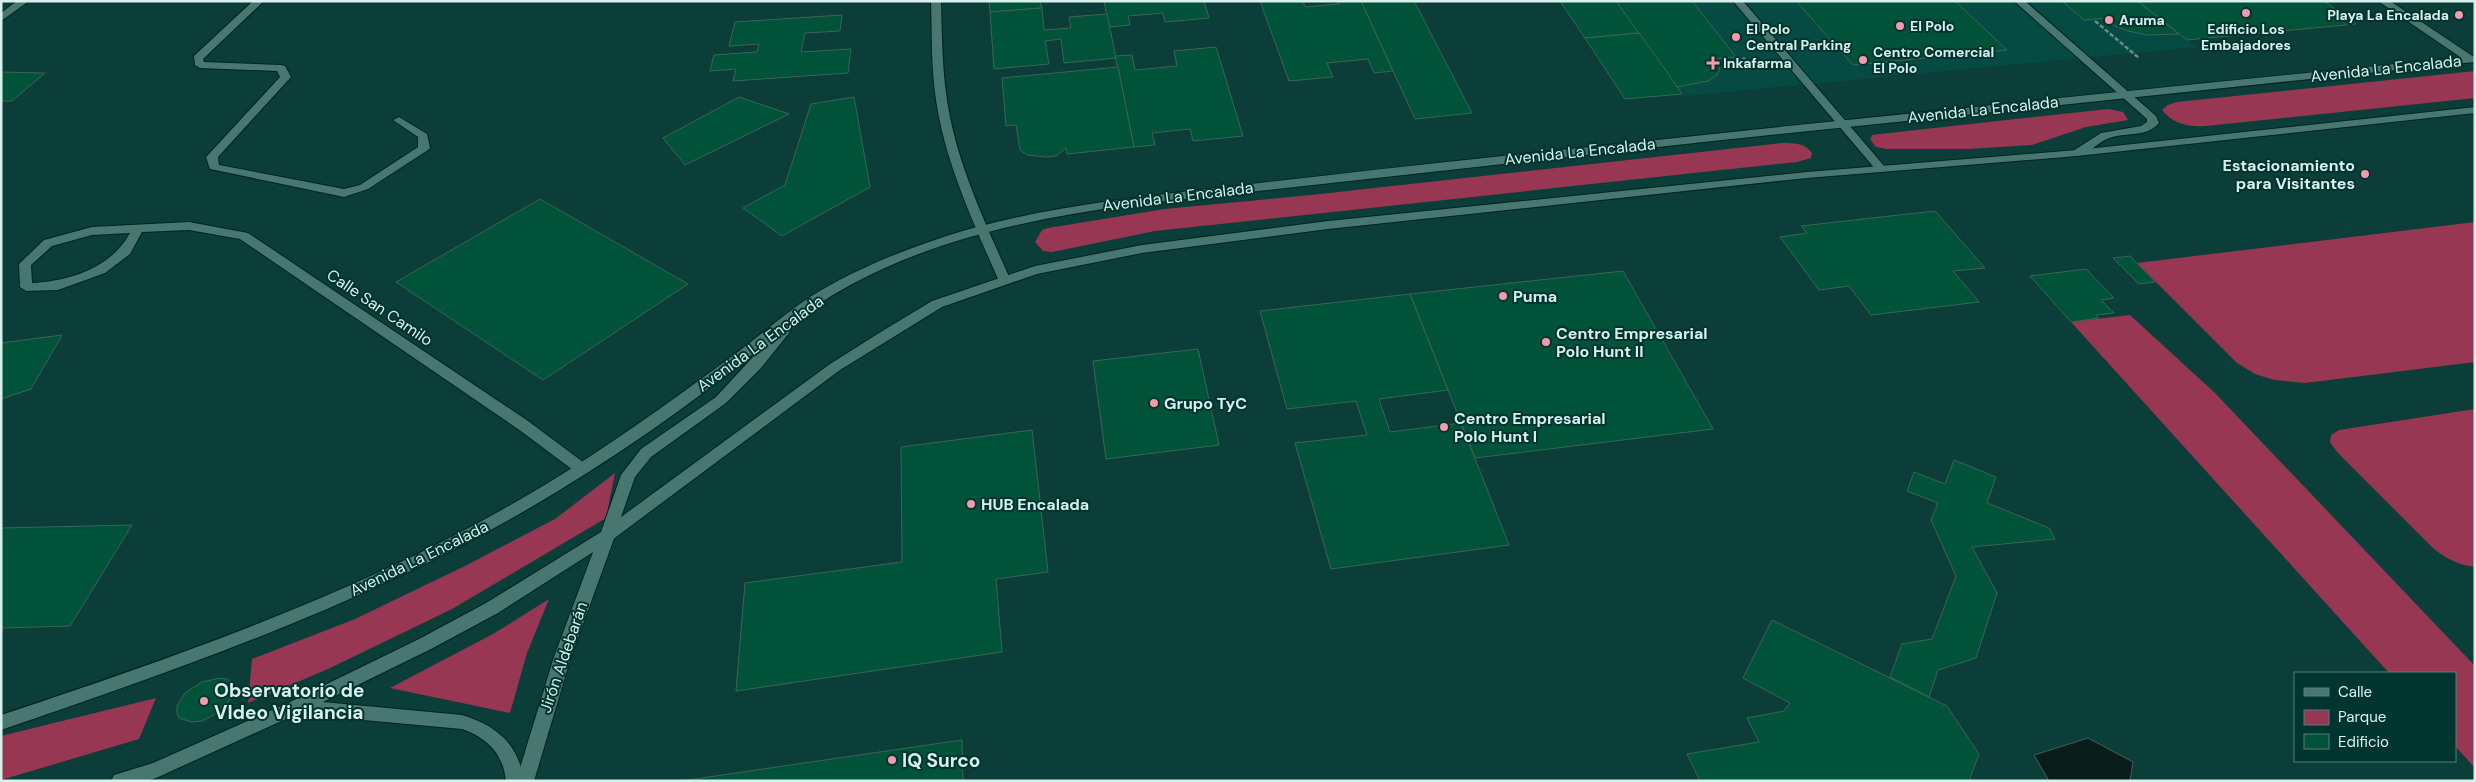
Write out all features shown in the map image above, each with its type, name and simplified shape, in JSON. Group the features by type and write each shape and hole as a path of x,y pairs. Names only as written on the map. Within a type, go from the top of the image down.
{"main road":[{"path":"1,18 24,1"},
{"path":"259,1 198,58 200,65 281,68 286,77 212,157 214,167 344,193 364,187 424,148 423,136 399,120"},
{"path":"936,1 939,72 944,114 957,158 982,228 1004,279"},
{"path":"1738,1 1881,169"},
{"path":"2019,1 2125,94"},
{"path":"2383,1 2472,59"},
{"name":"Avenida La Encalada","path":"1,723 200,654 325,603 440,550 519,508 582,469 743,356 802,308 848,282 898,258 982,228 1030,216 1094,206 1324,179 2472,59"},
{"path":"120,781 156,770 296,707 484,613 607,536 836,367 937,304 1004,279 1072,261 1142,249 1328,225 1881,169 2077,153 2475,110"},
{"name":"Calle San Camilo","path":"138,229 126,251 101,270 58,286 26,287 25,264 48,243 92,231 189,226 244,236 523,425 582,469"},
{"name":"Jirón Aldebarán","path":"525,781 545,708 580,604 607,536 628,475 646,453 722,400 756,365 802,308"},
{"path":"296,707 462,722 482,728 494,736 505,749 514,771 515,781"}],"lane":[{"path":"2077,153 2105,135 2144,129 2153,123 2152,118 2125,94"}],"path":[{"path":"2093,19 2139,58"},
{"path":"1732,66 1750,56"}],"shaded area":[{"name":"Centro Comercial El Polo","path":"1616,1 2138,1 2197,47 1684,96"},
{"path":"2088,738 2133,762 2130,781 2049,781 2034,755"}],"green space":[{"path":"2475,71 2475,98 2206,126 2181,124 2171,119 2162,110 2168,105 2177,102"},
{"path":"2108,109 2123,112 2128,120 2086,127 2032,145 1969,149 1886,149 1876,147 1870,139 1872,135"},
{"path":"1783,143 1803,145 1812,153 1811,158 1797,162 1155,231 1052,252 1043,251 1035,242 1042,230 1048,228 1165,209 1311,195"},
{"path":"2475,222 2475,362 2305,383 2274,380 2255,374 2237,363 2137,263"},
{"path":"2130,315 2215,393 2475,666 2475,768 2456,747 2456,672 2388,672 2071,322"},
{"path":"2475,409 2475,567 2453,561 2434,549 2337,452 2330,442 2331,435 2339,430"},
{"path":"615,473 606,518 452,609 328,669 248,703 252,659 355,619 467,565 555,519"},
{"path":"549,599 527,653 510,713 390,688 493,634"},
{"path":"156,698 139,739 1,780 1,736"}],"building":[{"path":"989,1 1040,1 1042,8 990,12"},
{"path":"1104,1 1204,1 1209,18 1165,22 1163,13 1128,16 1130,25 1109,27"},
{"path":"1260,1 1303,1 1305,7 1339,4 1338,1 1361,1 1393,71 1374,73 1368,59 1327,63 1333,77 1289,81"},
{"path":"1361,1 1414,1 1472,113 1415,119"},
{"path":"1560,1 1616,1 1639,33 1585,38"},
{"path":"1616,1 1692,1 1736,57 1714,59 1720,67 1718,74 1708,81 1677,87"},
{"name":"El Polo","path":"1796,1 1955,1 2007,50 1853,65"},
{"path":"2062,1 2138,1 2179,34 2147,35 2128,31 2113,25 2105,18 2084,20"},
{"name":"Edificio Los Embajadores","path":"2138,1 2324,1 2356,24 2187,40"},
{"path":"1042,8 1044,30 1071,28 1069,17 1107,14 1116,58 1064,63 1061,39 1045,41 1049,64 994,69 990,12"},
{"path":"842,15 840,31 805,33 801,52 851,49 848,73 733,81 736,69 710,71 714,55 757,52 759,44 729,46 735,22"},
{"path":"1639,33 1682,94 1625,99 1585,38"},
{"path":"1216,47 1243,136 1193,141 1190,129 1152,133 1155,145 1134,147 1115,56 1132,55 1135,70 1177,66 1174,51"},
{"path":"1118,67 1134,147 1067,154 1066,148 1056,156 1047,157 1027,155 1020,150 1016,125 1006,126 1002,78"},
{"path":"1,72 45,73 12,101 1,101"},
{"path":"739,97 789,114 685,165 663,138"},
{"path":"854,97 870,187 782,236 743,208 785,185 811,104"},
{"path":"540,199 688,284 543,380 396,282"},
{"path":"1935,211 1985,268 1953,271 1979,302 1871,315 1849,286 1819,290 1780,237 1807,233 1801,226"},
{"path":"2130,256 2155,282 2139,284 2113,258"},
{"path":"2086,269 2114,298 2101,300 2114,313 2096,315 2099,318 2071,322 2030,276"},
{"name":"Centro Empresarial Polo Hunt II","path":"1623,271 1713,429 1475,458 1410,294"},
{"name":"Centro Empresarial Polo Hunt I","path":"1410,294 1448,390 1379,399 1390,432 1461,423 1509,545 1331,569 1295,443 1367,435 1356,401 1287,409 1260,311"},
{"path":"62,335 31,389 1,399 1,343"},
{"name":"Grupo TyC","path":"1198,349 1219,445 1106,459 1093,361"},
{"name":"HUB Encalada","path":"1032,430 1048,572 996,579 1002,652 736,691 745,583 902,562 901,447"},
{"path":"1954,460 1996,477 1987,503 2049,528 2055,539 1972,547 1997,593 1976,658 1938,670 1929,697 1890,677 1902,644 1932,639 1956,576 1931,520 1938,503 1907,491 1914,472 1945,484"},
{"path":"132,525 70,626 1,628 1,528"},
{"path":"1772,620 1947,706 1979,754 1969,781 1700,781 1687,754 1759,742 1747,718 1784,711 1790,703 1743,678"},
{"name":"Observatorio de VIdeo Vigilancia","path":"220,678 227,679 232,683 234,689 233,695 221,711 202,721 192,722 179,718 177,706 185,693 202,682"},
{"name":"IQ Surco","path":"962,740 963,781 681,781"}],"place":[{"name":"Edificio Los Embajadores","path":"2246,13"},
{"name":"Playa La Encalada","path":"2459,15"},
{"name":"Aruma","path":"2109,20"},
{"name":"El Polo","path":"1900,26"},
{"name":"El Polo Central Parking","path":"1736,37"},
{"name":"Centro Comercial El Polo","path":"1863,60"},
{"name":"Inkafarma","path":"1713,63"},
{"name":"Estacionamiento para Visitantes","path":"2365,174"},
{"name":"Puma","path":"1503,296"},
{"name":"Centro Empresarial Polo Hunt II","path":"1546,342"},
{"name":"Grupo TyC","path":"1154,403"},
{"name":"Centro Empresarial Polo Hunt I","path":"1444,427"},
{"name":"HUB Encalada","path":"971,504"},
{"name":"Observatorio de VIdeo Vigilancia","path":"204,701"},
{"name":"IQ Surco","path":"892,760"}]}
